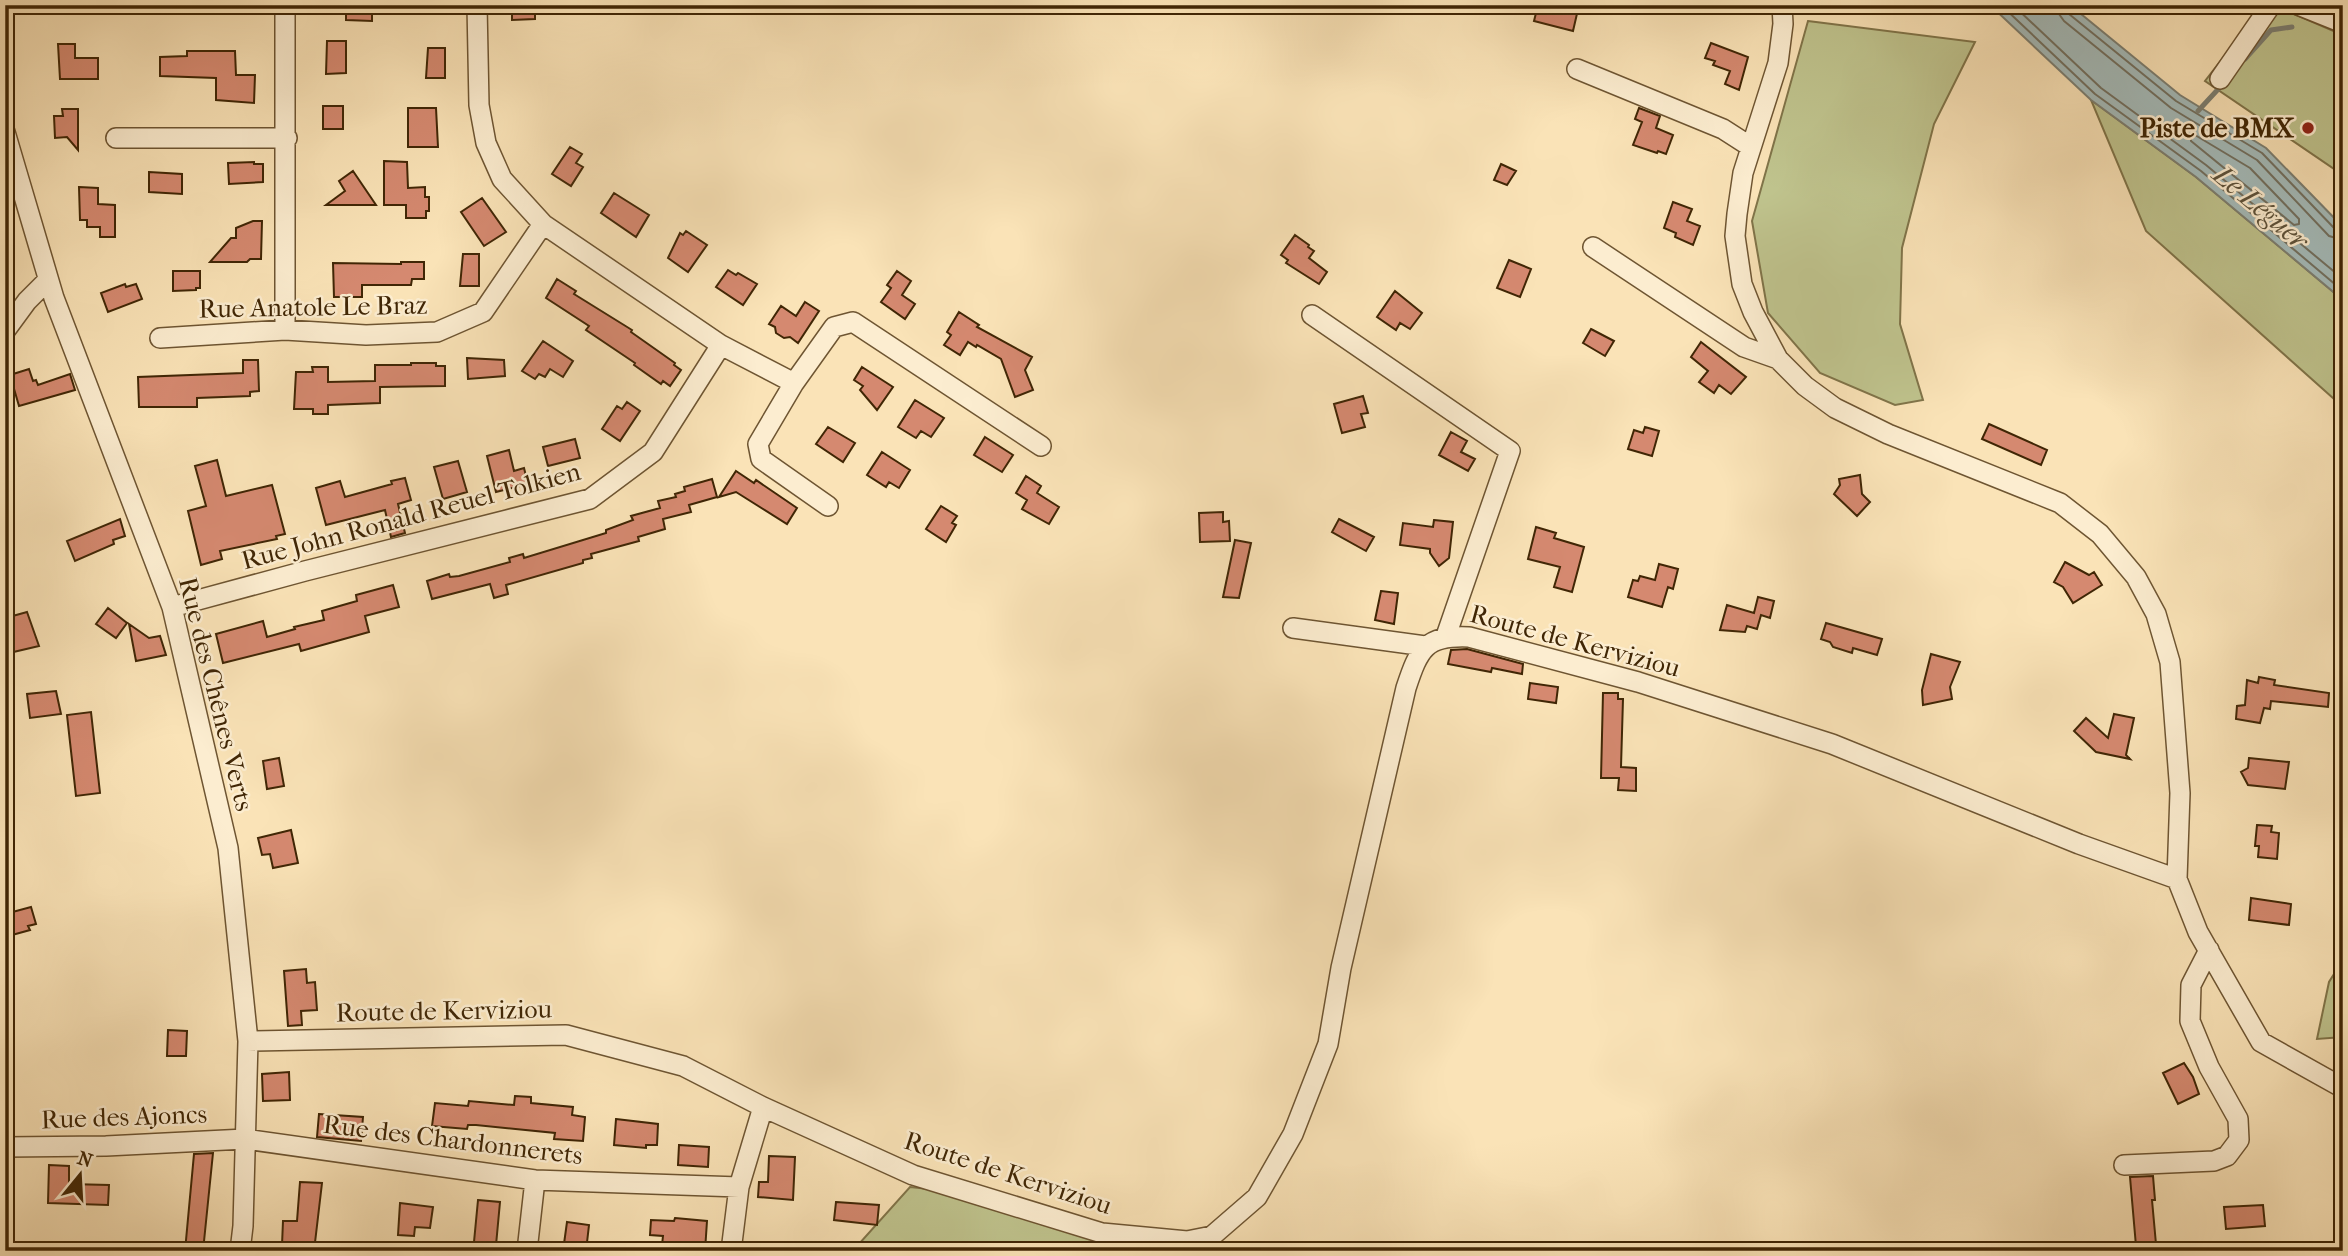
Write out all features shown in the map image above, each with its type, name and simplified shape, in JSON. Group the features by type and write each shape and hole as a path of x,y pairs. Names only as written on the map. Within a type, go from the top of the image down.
{"street":[{"path":"285,5 285,330"},
{"path":"477,5 479,105 486,143 502,179 542,224 720,345 794,383"},
{"path":"1782,5 1783,24 1778,63 1743,173 1737,214 1735,236 1742,284 1753,312 1778,359 1805,386 1835,408 1888,435 2060,503 2100,534 2136,578 2156,614 2170,662 2180,793 2177,879 2198,932 2261,1042 2343,1088"},
{"path":"2220,79 2271,5"},
{"path":"2298,5 2343,23"},
{"path":"1577,69 1723,129 1751,147"},
{"name":"Rue des Chênes Verts","path":"5,132 48,280 172,607 228,848 248,1041 240,1251"},
{"path":"116,138 287,138"},
{"name":"Rue Anatole Le Braz","path":"160,338 285,330 366,335 437,332 483,312 542,224"},
{"path":"1592,247 1744,347 1778,359"},
{"path":"5,331 27,301 48,280"},
{"path":"1312,315 1510,451 1446,636"},
{"path":"828,506 761,459 758,444 794,383 834,327 853,322 1041,446"},
{"name":"Rue John Ronald Reuel Tolkien","path":"172,607 590,499 653,452 720,345"},
{"path":"1293,628 1425,646"},
{"name":"Route de Kerviziou","path":"248,1041 566,1035 683,1066 763,1107 914,1175 1102,1233 1187,1241 1212,1236 1257,1197 1293,1134 1328,1044 1342,968 1399,715 1413,667 1425,646 1446,636 1469,637 1625,679 1832,744 2079,844 2177,879"},
{"path":"2123,1165 2214,1161 2227,1156 2239,1140 2238,1119 2209,1067 2190,1021 2191,985 2208,950"},
{"path":"731,1251 739,1187 763,1107"},
{"name":"Rue des Ajoncs","path":"5,1147 106,1146 245,1139"},
{"name":"Rue des Chardonnerets","path":"245,1139 535,1180 739,1187"},
{"path":"527,1251 535,1180"}],"green space":[{"name":"Piste de BMX","path":"2264,5 2273,5 2343,35 2343,175 2205,81"},
{"path":"1808,21 1975,42 1934,124 1902,248 1900,324 1923,400 1895,405 1820,373 1768,313 1752,221"},
{"path":"2091,100 2196,177 2343,300 2343,407 2146,231"},
{"path":"2343,960 2343,1037 2317,1039 2329,982"},
{"path":"910,1187 967,1193 1165,1251 856,1251 858,1245"}],"water":[{"name":"Le Léguer","path":"1990,5 2070,5 2180,95 2266,148 2343,227 2343,300 2196,177 2091,100"}],"building":[{"path":"346,5 372,5 372,21 346,20"},
{"path":"512,5 535,5 535,19 512,20"},
{"path":"1538,5 1579,5 1573,31 1534,21"},
{"path":"327,41 346,41 346,73 326,74"},
{"path":"1711,43 1748,57 1739,90 1725,84 1730,71 1713,65 1715,61 1705,58"},
{"path":"58,44 75,44 75,58 98,58 98,79 60,79"},
{"path":"428,48 445,48 445,78 426,78"},
{"path":"187,51 235,51 236,75 255,75 254,103 216,100 216,78 160,76 160,57 187,56"},
{"path":"323,106 343,106 343,129 323,129"},
{"path":"408,108 436,108 438,147 408,147"},
{"path":"1639,108 1660,116 1656,128 1673,135 1666,154 1633,145 1642,122 1635,119"},
{"path":"62,109 78,109 78,150 67,137 55,138 54,116 63,116"},
{"path":"570,147 582,154 576,163 583,167 571,186 552,174"},
{"path":"384,161 407,162 408,188 425,187 425,197 429,197 426,218 406,218 406,205 384,205"},
{"path":"228,163 263,164 263,182 229,184"},
{"path":"1501,164 1516,171 1507,185 1494,180"},
{"path":"353,171 376,205 326,205 345,191 339,181"},
{"path":"149,172 182,174 182,194 149,192"},
{"path":"79,187 98,188 98,204 115,205 115,237 100,237 100,227 87,227 87,220 80,220"},
{"path":"614,193 649,215 636,237 601,213"},
{"path":"482,198 506,232 484,246 461,212"},
{"path":"1673,202 1692,209 1687,221 1700,226 1693,245 1675,237 1676,233 1664,228"},
{"path":"253,221 262,221 261,259 250,259 247,262 210,262 231,238 236,238 236,228"},
{"path":"686,231 707,245 688,272 668,258 680,233 683,235"},
{"path":"1295,235 1314,251 1309,258 1327,272 1319,284 1286,263 1288,260 1281,255"},
{"path":"463,254 479,254 479,286 460,286"},
{"path":"1509,260 1531,269 1520,297 1497,288"},
{"path":"424,262 424,279 412,279 411,285 362,285 362,297 334,297 333,263"},
{"path":"728,270 757,284 743,305 716,287"},
{"path":"173,271 200,271 200,288 173,291"},
{"path":"897,271 911,281 902,295 915,304 905,319 881,302 891,288 887,285"},
{"path":"557,279 576,291 574,294 632,330 631,332 675,363 681,370 670,386 663,381 661,384 634,365 635,363 586,330 589,326 546,298"},
{"path":"125,284 126,287 136,284 142,299 108,312 101,293"},
{"path":"1395,291 1422,313 1410,329 1400,323 1396,330 1377,317"},
{"path":"805,302 819,311 798,343 790,337 784,338 776,333 775,327 769,324 781,306 796,316"},
{"path":"959,312 979,325 977,327 1032,357 1025,370 1033,390 1015,397 1001,359 977,345 976,347 968,342 960,355 944,345 951,335 947,332"},
{"path":"1591,329 1614,341 1605,356 1583,343"},
{"path":"543,341 573,361 563,377 550,369 545,377 539,374 535,379 522,371"},
{"path":"1701,342 1746,377 1731,394 1719,385 1714,393 1699,382 1708,371 1691,357"},
{"path":"467,358 504,360 505,376 468,379"},
{"path":"243,360 258,360 259,391 250,392 250,396 197,398 197,407 139,407 138,377 243,373"},
{"path":"436,363 436,366 445,366 445,386 380,387 380,403 328,405 328,414 313,414 313,409 294,409 296,372 313,372 312,367 328,367 328,382 375,381 375,365"},
{"path":"862,367 893,387 877,410 860,390 863,386 854,380"},
{"path":"29,369 33,381 36,380 38,385 70,374 75,390 19,406 10,375"},
{"path":"1363,396 1368,413 1361,414 1365,427 1342,433 1334,404"},
{"path":"915,400 944,418 931,437 921,431 916,438 898,427"},
{"path":"627,402 640,411 620,441 602,429 617,406 622,409"},
{"path":"1989,424 2047,450 2041,465 1982,439"},
{"path":"828,427 855,443 843,462 816,444"},
{"path":"1645,427 1659,431 1652,456 1628,449 1634,430 1643,433"},
{"path":"1451,432 1467,441 1461,452 1475,459 1468,471 1439,455"},
{"path":"985,437 1013,455 1002,472 974,455"},
{"path":"575,439 580,458 548,466 543,447"},
{"path":"509,450 514,471 524,468 528,484 496,492 487,456"},
{"path":"882,452 910,470 899,488 889,482 886,487 867,475"},
{"path":"217,460 226,496 272,485 285,534 276,536 277,539 220,551 222,559 201,565 188,511 206,506 195,466"},
{"path":"458,461 467,492 443,499 434,467"},
{"path":"736,471 754,483 756,480 797,508 787,524 736,492 719,497"},
{"path":"1860,475 1862,494 1870,502 1857,516 1834,494 1840,485 1839,479"},
{"path":"1026,476 1041,486 1037,493 1059,507 1049,524 1022,509 1027,500 1016,493"},
{"path":"405,478 411,500 398,504 405,533 391,537 385,510 326,525 316,488 340,481 345,497"},
{"path":"712,479 717,497 689,505 691,512 663,519 665,529 638,537 639,541 591,554 592,558 583,560 583,563 506,585 508,594 494,598 490,584 432,599 427,581 449,574 450,577 459,576 510,562 509,558 523,554 524,558 606,533 606,530 633,520 631,516 660,508 658,501 676,497 675,494 685,491 684,487"},
{"path":"941,506 957,516 952,523 956,525 946,542 926,529"},
{"path":"1223,512 1223,522 1229,521 1230,541 1200,542 1199,513"},
{"path":"120,519 125,536 113,540 114,544 75,561 67,541"},
{"path":"1339,519 1374,537 1366,551 1332,532"},
{"path":"1434,520 1453,522 1449,558 1439,566 1430,549 1400,545 1403,523 1433,527"},
{"path":"1536,527 1556,533 1554,538 1584,547 1572,592 1554,587 1560,567 1528,559"},
{"path":"1235,540 1251,543 1239,598 1223,597"},
{"path":"2065,562 2089,575 2094,572 2102,585 2073,603 2063,587 2054,582"},
{"path":"1659,564 1678,569 1673,589 1668,587 1662,607 1628,597 1633,580 1638,581 1640,576 1655,580"},
{"path":"393,585 399,607 365,616 369,632 301,651 299,644 223,663 216,634 263,621 267,637 324,620 322,611 357,601 356,595"},
{"path":"1381,591 1398,593 1394,624 1375,620"},
{"path":"1758,597 1774,601 1770,618 1761,615 1757,629 1747,626 1745,632 1720,630 1727,605 1754,613"},
{"path":"108,608 127,623 116,638 96,624"},
{"path":"27,612 39,646 5,654 13,639 9,617"},
{"path":"1826,623 1882,639 1877,655 1853,648 1852,653 1833,647 1830,642 1821,639"},
{"path":"129,624 149,638 160,636 166,655 136,661"},
{"path":"1467,649 1523,664 1522,674 1492,668 1491,672 1448,664 1451,650"},
{"path":"1931,654 1960,662 1950,687 1952,699 1923,705 1922,690"},
{"path":"2259,677 2275,680 2274,685 2329,693 2328,707 2271,701 2270,709 2264,708 2260,723 2236,719 2237,706 2245,705 2247,680 2258,683"},
{"path":"1530,683 1558,687 1556,703 1528,699"},
{"path":"56,691 61,714 30,718 27,694"},
{"path":"1603,693 1618,693 1618,699 1623,699 1621,767 1636,768 1636,791 1618,790 1619,778 1601,778"},
{"path":"91,712 100,793 76,796 67,715"},
{"path":"2114,714 2134,718 2126,755 2130,759 2096,752 2074,731 2086,718 2108,738"},
{"path":"279,758 284,786 267,789 263,761"},
{"path":"2249,758 2289,762 2285,789 2248,785 2241,772 2248,768"},
{"path":"2257,825 2272,826 2271,832 2279,833 2277,859 2258,857 2259,846 2255,846"},
{"path":"291,830 298,863 273,868 270,854 262,855 258,838"},
{"path":"2251,898 2291,904 2289,925 2249,920"},
{"path":"31,907 36,924 28,926 30,930 5,937 5,914"},
{"path":"306,969 307,983 315,982 317,1010 301,1011 302,1025 288,1026 284,971"},
{"path":"168,1030 187,1031 186,1056 167,1056"},
{"path":"2184,1063 2199,1094 2178,1104 2163,1073"},
{"path":"289,1072 290,1100 263,1101 262,1074"},
{"path":"515,1096 531,1097 531,1103 573,1107 572,1115 585,1117 583,1141 554,1139 555,1133 476,1125 468,1125 467,1129 432,1126 435,1103 468,1106 469,1101 514,1105"},
{"path":"319,1114 363,1117 361,1141 317,1137"},
{"path":"616,1119 658,1124 657,1145 646,1145 646,1148 614,1145"},
{"path":"679,1145 709,1147 708,1167 678,1165"},
{"path":"213,1153 203,1251 185,1251 194,1154"},
{"path":"769,1156 795,1157 793,1200 758,1197 759,1182 768,1182"},
{"path":"49,1165 69,1166 69,1184 109,1185 108,1205 48,1203"},
{"path":"2153,1176 2156,1244 2136,1246 2130,1177"},
{"path":"300,1182 322,1183 314,1251 293,1251 293,1246 282,1245 283,1221 297,1221"},
{"path":"478,1200 500,1202 496,1245 474,1242"},
{"path":"836,1202 879,1205 877,1225 834,1220"},
{"path":"400,1203 433,1207 430,1228 415,1227 414,1236 398,1235"},
{"path":"2263,1205 2265,1226 2226,1229 2224,1207"},
{"path":"675,1218 707,1221 705,1251 662,1245 663,1236 650,1235 651,1220 674,1221"},
{"path":"567,1222 589,1225 586,1251 563,1251"}],"waterway":[{"path":"2245,59 2271,30 2292,27"},
{"path":"2198,111 2222,85"}],"place":[{"name":"Piste de BMX","path":"2308,128"}]}
